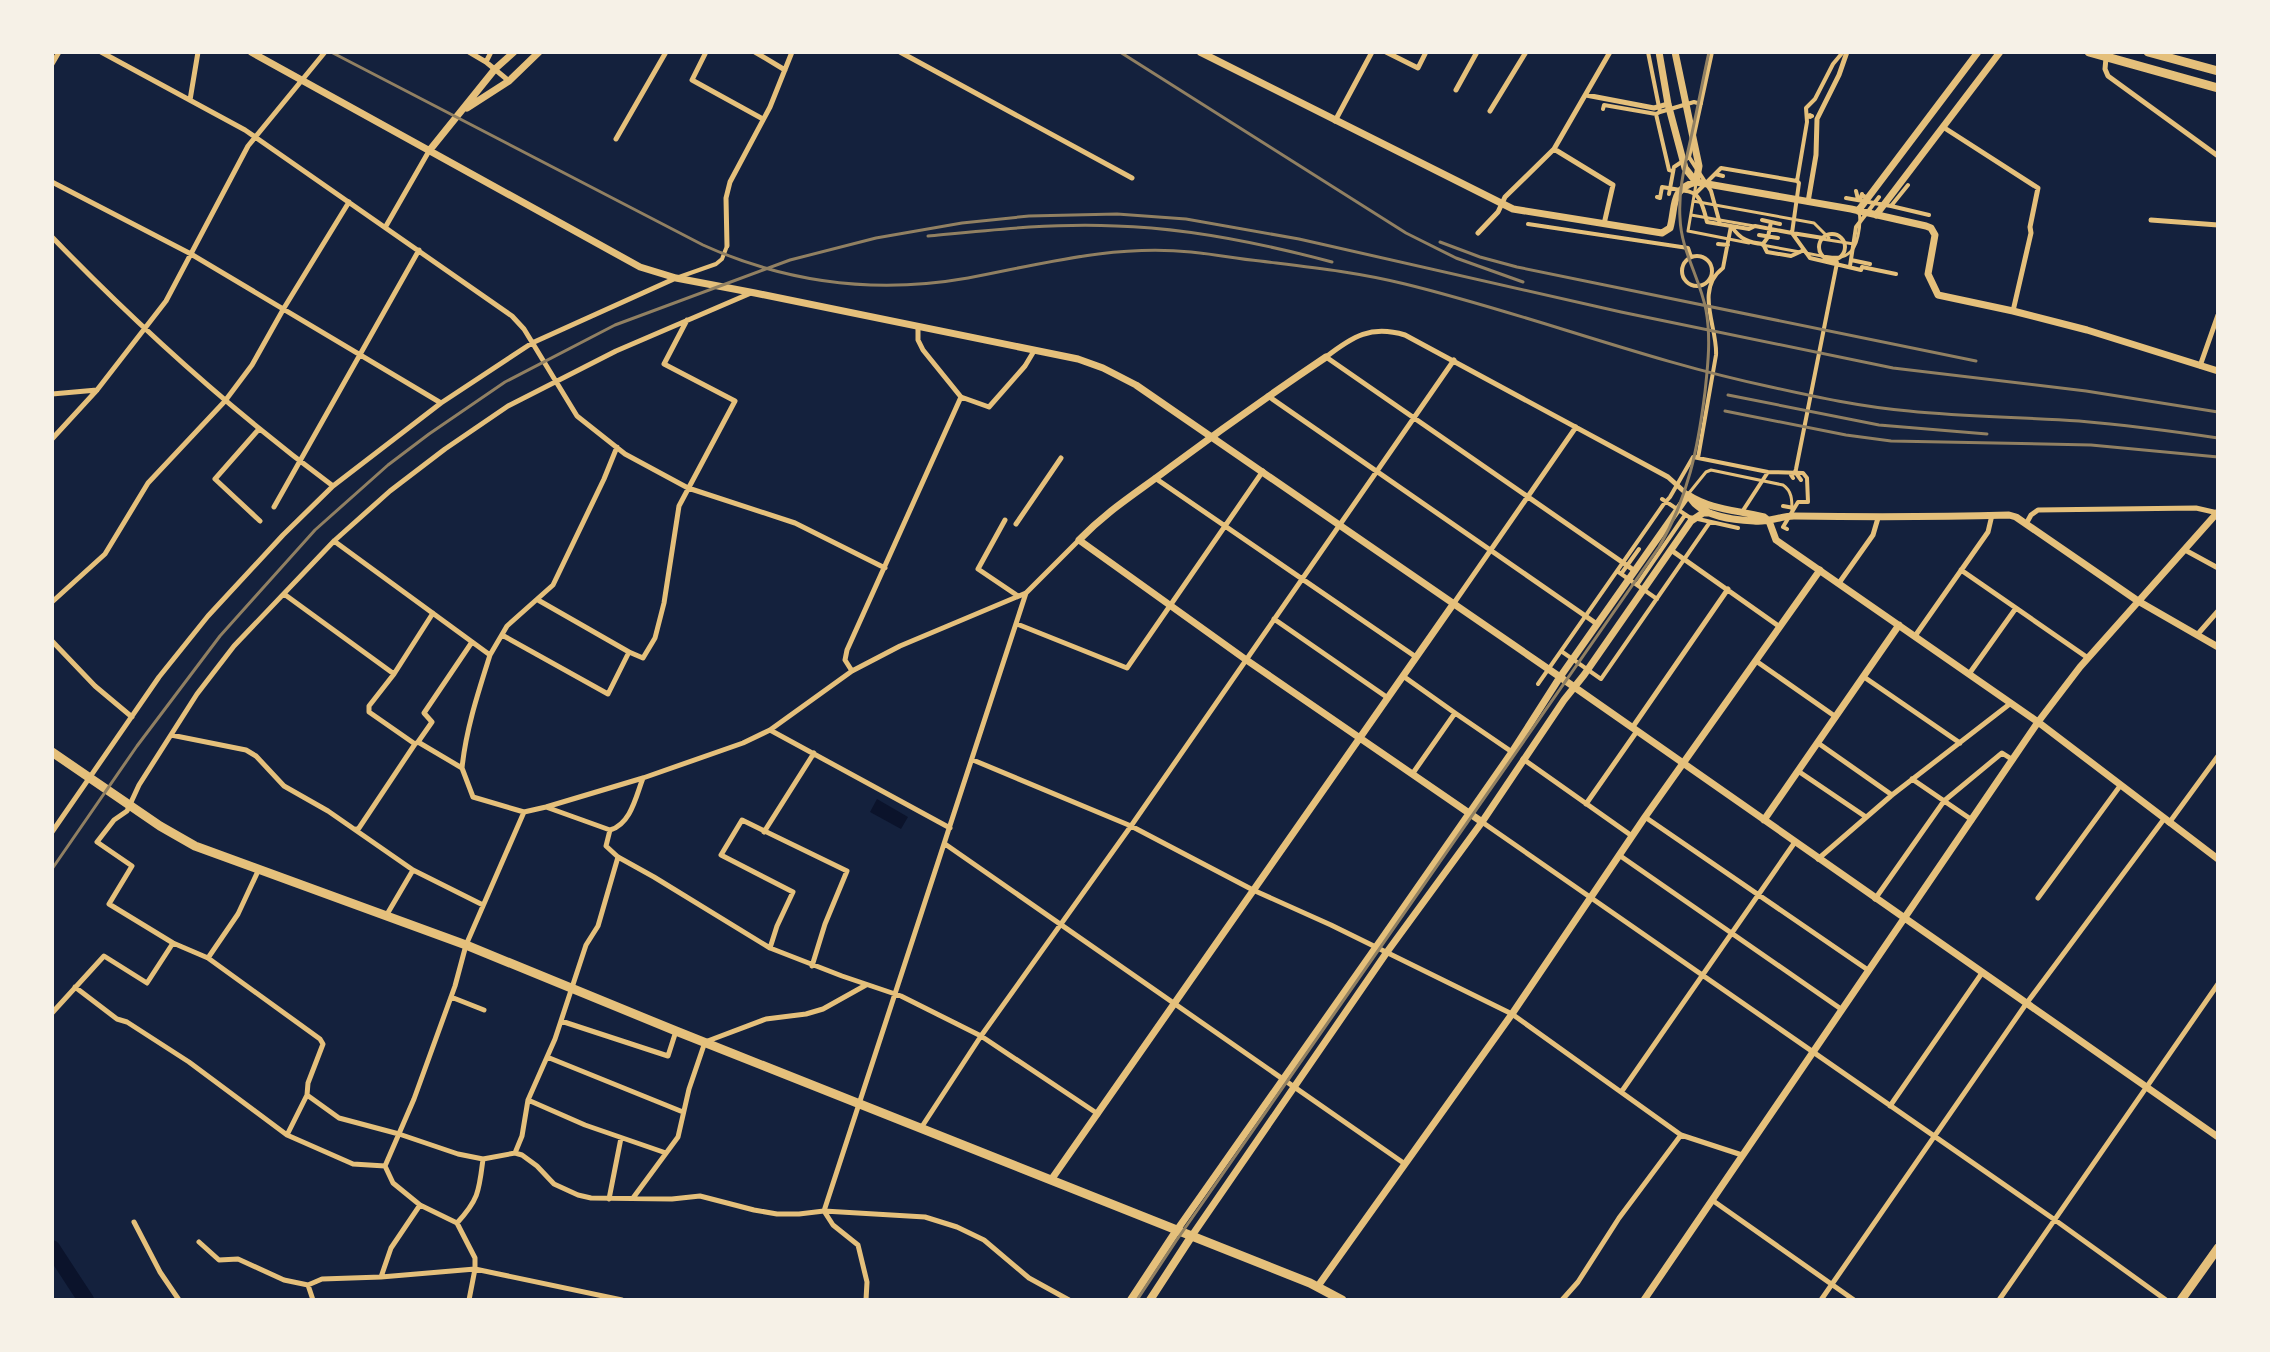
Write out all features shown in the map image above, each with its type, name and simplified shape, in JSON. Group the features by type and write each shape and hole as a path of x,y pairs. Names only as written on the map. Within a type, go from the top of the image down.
{"main road":[{"path":"2089,52 2217,88"},
{"path":"2148,52 2217,71"},
{"path":"52,752 184,840 466,945 676,1031 1318,1286 1342,1299"},
{"path":"1131,1299 1177,1230"},
{"path":"1150,1299 1191,1237"},
{"path":"2181,1299 2217,1248"}],"street":[{"path":"52,64 58,52"},
{"path":"101,52 256,138 386,226 512,316 525,329 577,416 616,447 688,488 795,523 885,568"},
{"path":"190,100 198,52"},
{"path":"250,52 640,267 676,278 1078,359 1118,375 1212,435 2217,1137"},
{"path":"52,439 97,390 166,302 248,146 325,52"},
{"path":"469,52 486,62 509,81"},
{"path":"486,62 491,52"},
{"path":"386,226 429,151 495,69 514,52"},
{"path":"462,110 509,81 539,52"},
{"path":"616,140 666,52"},
{"path":"706,52 692,80 763,119"},
{"path":"755,52 785,70"},
{"path":"54,828 93,779 159,677 208,616 283,535 333,486 441,403 532,343 676,278 716,264 722,259 727,246 726,198 730,182 763,119 792,52"},
{"path":"900,52 1132,178"},
{"path":"1200,52 1502,204 1529,213 1662,234 1671,225 1677,194 1682,188 1696,182 1858,211 1926,226 1934,231 1935,242 1928,274 1938,295 2087,330 2217,371"},
{"path":"1335,121 1372,52"},
{"path":"1386,52 1418,68 1426,52"},
{"path":"1456,90 1477,52"},
{"path":"1490,111 1526,52"},
{"path":"1478,233 1498,212 1505,197 1554,149 1610,52"},
{"path":"1648,52 1669,170 1673,171"},
{"path":"1659,52 1668,104 1685,168 1696,182"},
{"path":"1675,52 1699,166 1696,182"},
{"path":"1670,191 1674,167 1689,157 1712,52"},
{"path":"1808,202 1816,155 1816,119 1839,75 1845,52"},
{"path":"1836,261 1810,258 1792,233 1796,189 1799,183 1797,181 1807,122 1805,113 1808,104 1815,99 1833,64 1845,52"},
{"path":"1858,211 1978,52"},
{"path":"1876,215 2000,52"},
{"path":"2106,58 2105,69 2108,75 2217,156"},
{"path":"1586,95 1654,108 1668,104"},
{"path":"1603,108 1604,105 1621,110 1658,113 1694,102 1701,104"},
{"path":"1807,122 1811,116"},
{"path":"1943,127 2038,188 2030,227 2031,233 2013,311"},
{"path":"1554,149 1613,185 1604,224"},
{"path":"1689,157 1707,183 1720,224"},
{"path":"1695,194 1721,168 1797,181"},
{"path":"1715,174 1723,176"},
{"path":"52,182 191,254 441,403"},
{"path":"1891,207 1909,183"},
{"path":"1658,197 1660,198 1662,188 1695,194 1702,202 1707,222 1749,230 1755,226 1823,238"},
{"path":"1856,191 1861,197 1875,203 1929,215"},
{"path":"1846,198 1861,197"},
{"path":"1850,266 1856,227 1879,197"},
{"path":"52,602 105,554 148,483 225,401 252,366 284,308 349,202"},
{"path":"1762,220 1780,224"},
{"path":"2151,220 2217,225"},
{"path":"1763,244 1768,237 1771,222"},
{"path":"1528,224 1688,248 1691,257"},
{"path":"1731,226 1740,238 1751,243 1763,244"},
{"path":"1698,458 1717,342 1710,325 1708,304 1711,287 1718,272 1723,268 1731,226"},
{"path":"1793,478 1791,476 1795,473 1836,261 1845,249 1838,232 1823,238 1819,247 1822,255 1829,259 1836,261 1861,270 1863,263"},
{"path":"1759,235 1778,238"},
{"path":"52,237 144,330 225,401 333,486"},
{"path":"1718,244 1728,246"},
{"path":"1763,244 1767,252 1791,256 1804,250"},
{"path":"1845,249 1852,251"},
{"path":"274,507 419,250"},
{"path":"1691,257 1704,258 1711,266 1712,271 1708,281 1702,286 1690,285 1683,278 1679,269 1691,257"},
{"path":"1851,260 1896,274"},
{"path":"1863,263 1870,264"},
{"path":"1712,271 1718,272"},
{"path":"1708,281 1711,287"},
{"path":"287,1135 307,1095 308,1083 322,1044 320,1039 208,958 173,943 109,904 132,866 97,842 114,820 127,812 127,802 134,799 139,785 220,662 334,540 390,491 445,449 508,406 555,380 752,292"},
{"path":"2200,366 2217,315"},
{"path":"538,600 643,658 655,638 664,603 679,506 735,401 664,364 687,320"},
{"path":"918,326 918,340 923,350 961,397 989,407 1025,366 1034,351"},
{"path":"616,447 604,479 553,585 507,626 490,655 465,741 462,768 473,796 524,812 643,778 743,743 770,730 852,671 920,637 1026,593 1111,509 1268,396 1357,336 1366,333 1388,332 1405,335 1454,360 1668,477 1700,509 1710,513 1751,521 1769,521 1793,512 1878,518 2009,515 2026,524 2138,601 2217,647"},
{"path":"1326,357 1635,571"},
{"path":"921,1128 981,1036 1131,826 1454,360"},
{"path":"52,394 97,390"},
{"path":"1268,396 1597,624"},
{"path":"852,671 845,660 847,651 961,397"},
{"path":"1051,1180 1576,427"},
{"path":"259,429 215,479 260,521"},
{"path":"1620,574 1694,457 1706,462 1743,465 1768,472 1803,473 1807,478 1808,502 1798,502 1783,527 1788,529"},
{"path":"1016,524 1061,458"},
{"path":"1017,624 1127,668 1263,471"},
{"path":"1666,501 1685,515 1738,528 1768,472"},
{"path":"1795,473 1801,480"},
{"path":"1155,478 1416,657"},
{"path":"1688,495 1704,504 1764,517 1769,521 1776,540 2038,722 2217,859"},
{"path":"1177,1230 1284,1080 1512,752 1560,677 1688,495"},
{"path":"1666,501 1666,508"},
{"path":"1783,506 1793,512"},
{"path":"1644,1299 2038,722 2088,658 2217,513 2196,508 2038,510 2031,515 2026,524"},
{"path":"1191,1237 1387,952 1482,822 1523,759 1691,521 1703,513 1710,513"},
{"path":"1637,585 1685,515"},
{"path":"1915,636 1988,532 1992,515"},
{"path":"1839,583 1873,535 1878,518"},
{"path":"1005,520 978,569 1018,596"},
{"path":"1702,526 1708,521"},
{"path":"1561,651 1601,679 1653,597 1708,521"},
{"path":"334,540 490,655"},
{"path":"1079,540 1245,659 1413,773 2166,1299"},
{"path":"1538,684 1638,549"},
{"path":"1671,550 1780,627"},
{"path":"2185,550 2217,568"},
{"path":"1318,1286 1512,1014 1645,817 1820,570"},
{"path":"1961,570 2088,658"},
{"path":"1620,574 1653,597"},
{"path":"1586,804 1728,589"},
{"path":"824,1211 1026,593"},
{"path":"284,594 394,674"},
{"path":"1969,674 2016,608"},
{"path":"2197,635 2217,611"},
{"path":"434,613 394,674 369,706 369,712 416,743 462,768"},
{"path":"1274,619 1388,698"},
{"path":"1764,820 1899,625"},
{"path":"502,635 608,694 629,652"},
{"path":"52,641 95,686 132,717"},
{"path":"356,829 432,722 424,713 472,642"},
{"path":"1756,661 1836,717"},
{"path":"1403,676 1512,752"},
{"path":"1864,677 1960,743"},
{"path":"1818,858 1912,779 2011,703"},
{"path":"1413,773 1455,713"},
{"path":"770,730 950,828"},
{"path":"171,735 246,750 256,756 284,786 356,829 413,870 483,905"},
{"path":"1818,743 1893,795"},
{"path":"764,832 814,753"},
{"path":"1875,899 1944,801 2002,753 2013,760"},
{"path":"1821,1299 2026,1004 2217,756"},
{"path":"1523,759 1632,836"},
{"path":"973,760 1131,826 1253,890 1387,952 1512,1014 1681,1135 1742,1155"},
{"path":"1798,771 1866,817"},
{"path":"546,807 610,830 625,821 643,778"},
{"path":"1912,779 1972,820"},
{"path":"2038,898 2120,786"},
{"path":"469,1299 475,1258 457,1223 420,1205 393,1183 385,1166 451,998 466,945 524,812"},
{"path":"1645,817 1868,970"},
{"path":"771,948 777,926 793,892 721,855 742,820 847,871 825,924 812,966"},
{"path":"610,830 606,846 618,858 654,877 771,948 812,966 895,994 981,1036 1098,1114"},
{"path":"1622,1091 1795,842"},
{"path":"945,844 1405,1164"},
{"path":"1619,855 1841,1009"},
{"path":"515,1153 522,1136 528,1100 561,1021 586,945 598,926 618,858"},
{"path":"208,958 238,914 259,869"},
{"path":"386,916 413,870"},
{"path":"52,1013 104,956 147,983 173,943"},
{"path":"1890,1106 1982,973"},
{"path":"1999,1299 2217,984"},
{"path":"633,1198 678,1137 695,1065 705,1042 766,1019 806,1014 823,1009 866,985"},
{"path":"75,987 117,1019 189,1062 287,1135 353,1164 385,1166"},
{"path":"451,998 484,1010"},
{"path":"561,1021 668,1056 676,1031"},
{"path":"547,1057 683,1112"},
{"path":"307,1095 339,1118 399,1134 458,1154 483,1159 515,1153 529,1159 554,1184 591,1198 672,1199 700,1196 777,1214 824,1211 925,1217 957,1227 984,1240 1029,1278 1069,1299"},
{"path":"528,1100 585,1125 666,1153"},
{"path":"1562,1299 1578,1282 1619,1218 1681,1135"},
{"path":"609,1199 621,1138"},
{"path":"457,1223 473,1205 479,1190 483,1159"},
{"path":"1712,1200 1854,1299"},
{"path":"381,1276 391,1248 420,1205"},
{"path":"824,1211 833,1225 858,1245 867,1282 866,1299"},
{"path":"134,1222 160,1272 178,1299"},
{"path":"199,1242 219,1260 238,1259 284,1280 308,1285 322,1279 475,1269 622,1299"},
{"path":"308,1285 313,1299"}],"lane":[{"path":"1696,182 1688,231 1694,233 1834,258 1844,257 1851,253 1856,245 1861,223 1858,211"},
{"path":"1693,201 1814,223 1832,240"},
{"path":"1691,215 1856,245"},
{"path":"1688,495 1706,472 1712,470 1776,482 1790,492 1793,512"}],"water":[{"path":"877,799 908,817 901,829 870,812"}],"waterway":[{"path":"52,1248 86,1300"}],"railway":[{"path":"331,52 703,245 735,258 800,276 866,285 900,285 968,278 1106,253 1162,250 1200,253 1333,270 1387,280 1497,309 1679,364 1839,401 1930,413 2058,420 2148,428 2218,438"},
{"path":"1120,52 1406,233 1456,258 1523,282"},
{"path":"1137,1300 1659,547 1669,529 1684,491 1695,453 1707,371 1708,320 1700,287 1681,230 1680,196 1709,52"},
{"path":"52,869 137,746 220,636 315,530 388,465 505,382 615,325 790,260 876,238 962,223 1029,216 1117,214 1186,219 1299,239 1621,312 1893,368 2086,391 2218,412"},
{"path":"928,236 1045,226 1143,227 1198,233 1332,262"},
{"path":"1440,242 1480,257 1517,267 1976,361"},
{"path":"1728,395 1879,425 1987,434"},
{"path":"1725,411 1846,435 1891,441 2091,445 2218,457"}]}
